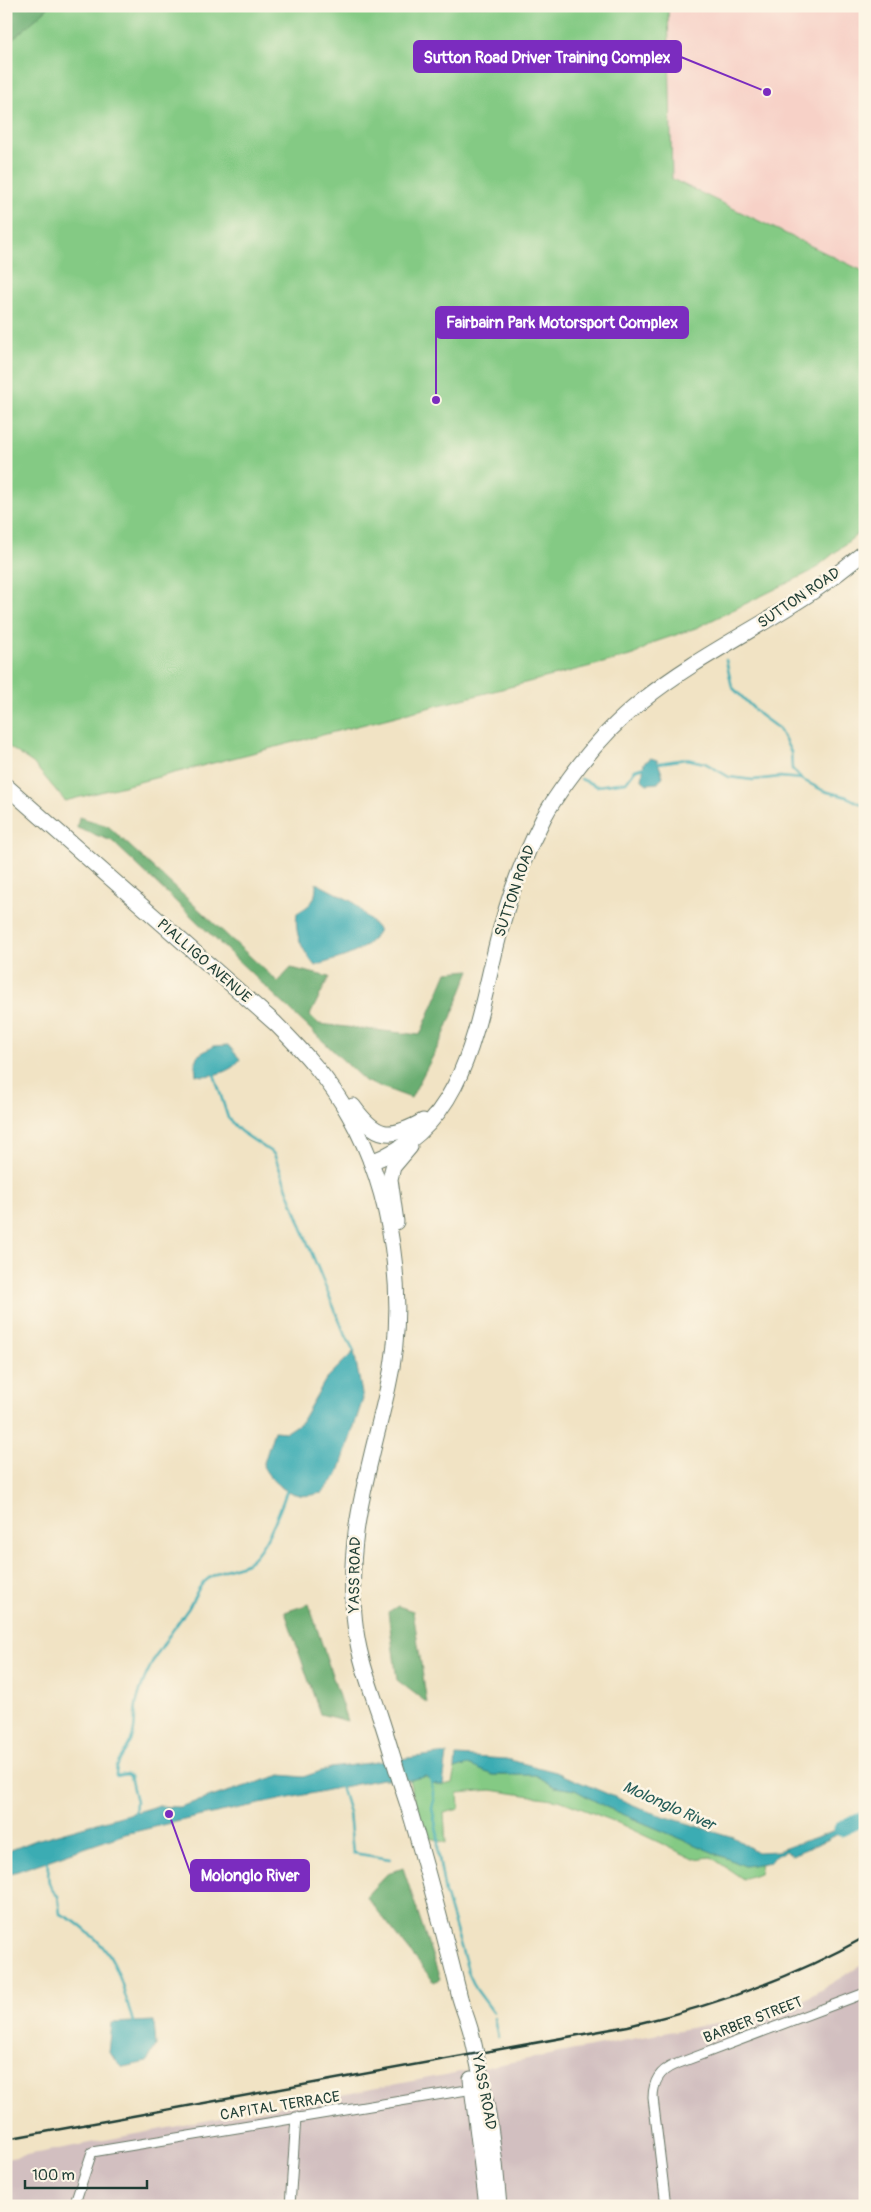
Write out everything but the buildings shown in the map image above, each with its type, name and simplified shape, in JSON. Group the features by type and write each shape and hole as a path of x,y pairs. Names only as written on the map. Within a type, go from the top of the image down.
{"main road":[{"name":"SUTTON ROAD","path":"371,1162 389,1154 421,1131 439,1112 454,1088 470,1050 501,926 520,867 545,815 582,762 620,720 667,682 817,589 865,552"},
{"name":"PIALLIGO AVENUE","path":"6,786 143,909 275,1023 328,1081 350,1116 371,1162"},
{"path":"306,1056 338,1084 364,1122 372,1128 390,1134 399,1133 439,1112"},
{"path":"394,1260 396,1220 390,1179 393,1167 421,1131"},
{"name":"YASS ROAD","path":"371,1162 389,1226 397,1290 394,1358 360,1498 355,1538 352,1582 356,1635 364,1668 420,1844 457,1981 479,2093 487,2206"},
{"name":"YASS ROAD","path":"479,2093 492,2132 499,2206"}],"street":[{"name":"BARBER STREET","path":"666,2206 653,2098 656,2080 663,2071 674,2065 865,1992"},
{"name":"CAPITAL TERRACE","path":"74,2206 92,2152 296,2117 479,2093"},
{"path":"290,2206 296,2117"}],"shaded area":[{"path":"668,6 865,6 865,272 672,179"},
{"path":"865,1963 865,2206 6,2206 6,2159 789,2009"}],"green space":[{"path":"6,6 50,6 6,45"},
{"path":"50,6 668,6 672,179 865,272 865,528 812,571 696,628 655,642 634,655 65,801 33,763 6,745 6,45"},
{"path":"79,817 108,826 278,982 291,968 329,977 310,1015 319,1024 420,1035 447,972 470,970 443,1037 411,1098 365,1081 112,841 77,828"},
{"path":"309,1604 347,1721 320,1714 285,1612"},
{"path":"398,1606 413,1611 427,1703 397,1680 388,1612"},
{"path":"468,1764 493,1775 536,1775 555,1787 575,1790 606,1807 745,1866 761,1863 759,1873 743,1879 711,1857 694,1859 616,1822 559,1800 491,1790 458,1793 459,1809 444,1813 446,1843 424,1836 409,1780 427,1776 432,1783 444,1785 452,1783 455,1769"},
{"path":"403,1868 440,1979 434,1982 366,1896 387,1874"}],"water":[{"path":"651,758 657,760 663,776 658,783 647,784 642,780 644,763"},
{"path":"316,883 353,902 379,930 359,950 315,966 306,954 300,941 296,921 297,913 310,904 314,898"},
{"path":"228,1045 240,1059 237,1064 220,1073 207,1076 196,1075 195,1065 197,1056 213,1046"},
{"path":"354,1351 363,1399 338,1475 322,1493 302,1496 288,1491 273,1481 263,1466 274,1431 286,1432 301,1422 326,1379"},
{"path":"447,1754 443,1785 432,1783 427,1776 409,1780 382,1779 201,1816 125,1834 6,1875 6,1852 36,1840 157,1806 179,1807 281,1775 303,1777 330,1768"},
{"name":"Molonglo River","path":"456,1756 506,1759 556,1772 650,1812 733,1837 757,1852 777,1851 861,1821 827,1840 792,1855 786,1851 776,1855 771,1862 745,1866 606,1807 575,1790 555,1787 536,1775 493,1775 468,1765 455,1769"},
{"path":"154,2021 156,2046 147,2062 123,2067 109,2053 112,2023"}],"waterway":[{"path":"726,660 732,687 760,715 779,729 791,752 792,769 801,778"},
{"path":"659,763 686,759 705,763 729,777 753,780 780,777 801,779 824,791 847,797 865,806"},
{"path":"581,779 597,786 626,782 635,770 644,767"},
{"path":"214,1074 228,1118 240,1131 274,1154 308,1244 344,1332 354,1351"},
{"path":"135,1815 136,1802 130,1776 127,1774 116,1776 116,1770 133,1735 136,1705 146,1676 158,1653 203,1583 217,1573 244,1564 251,1560 258,1552 270,1531 287,1490"},
{"path":"431,1781 434,1800 432,1808 438,1836 438,1852 445,1893 469,1974 476,1989 493,2012"},
{"path":"341,1786 349,1813 353,1853 390,1859"},
{"name":"Molonglo River","path":"841,1829 865,1818"},
{"path":"45,1858 49,1866 48,1879 50,1886 58,1896 60,1914 68,1917 97,1940 112,1960 122,1983 133,2022"},
{"path":"494,2018 498,2037"}],"railway":[{"path":"6,2139 628,2026 720,2001 750,1990 808,1966 865,1937"}],"place":[{"name":"Sutton Road Driver Training Complex","path":"767,92"},
{"name":"Fairbairn Park Motorsport Complex","path":"436,400"},
{"name":"Molonglo River","path":"169,1814"}]}
